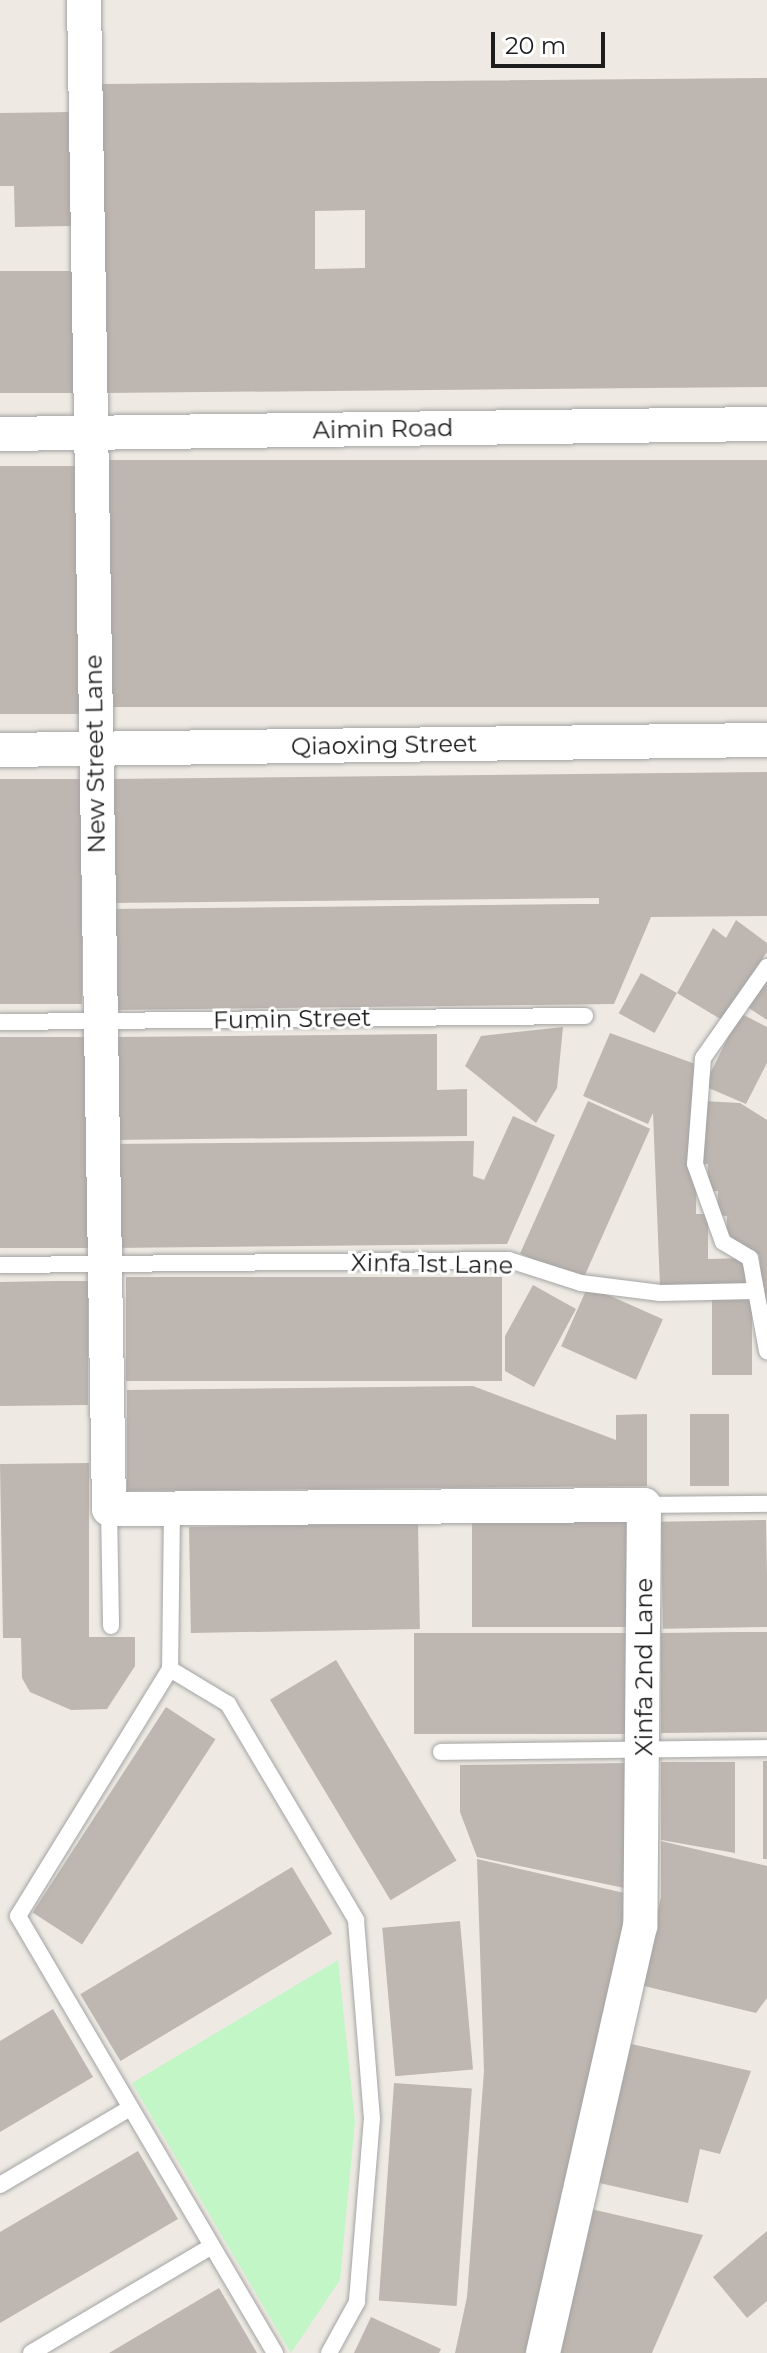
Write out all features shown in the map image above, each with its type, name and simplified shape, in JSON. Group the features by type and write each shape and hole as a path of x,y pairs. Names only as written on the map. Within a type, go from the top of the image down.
{"street":[{"name":"New Street Lane","path":"84,0 94,749 109,1509"},
{"name":"Aimin Road","path":"0,434 767,424"},
{"name":"Qiaoxing Street","path":"0,750 767,740"},
{"path":"109,1509 644,1505"},
{"name":"Xinfa 2nd Lane","path":"543,2353 640,1926 645,1749 644,1505"}],"lane":[{"path":"767,967 703,1058 695,1164 723,1242 750,1258 767,1351"},
{"name":"Fumin Street","path":"0,1022 585,1016"},
{"name":"Xinfa 1st Lane","path":"0,1265 509,1260 581,1283 660,1293 756,1291"},
{"path":"644,1505 767,1504"},
{"path":"109,1509 111,1626"},
{"path":"172,1509 170,1669 18,1916 275,2353"},
{"path":"170,1669 228,1704 356,1920 372,2118 357,2302 329,2353"},
{"path":"441,1752 767,1748"},
{"path":"0,2185 130,2108"},
{"path":"31,2353 212,2246"}],"green space":[{"path":"338,1960 355,2122 340,2280 291,2353 132,2083"}],"building":[{"path":"767,78 767,387 103,393 102,84","holes":["365,210 365,268 315,269 315,211"]},
{"path":"71,112 71,226 15,227 14,186 0,186 0,113"},
{"path":"0,271 77,271 77,393 0,393"},
{"path":"107,460 767,460 767,707 107,707"},
{"path":"0,466 81,466 81,714 0,714"},
{"path":"767,772 767,916 651,917 614,1004 110,1010 109,909 599,904 599,898 109,903 108,779"},
{"path":"0,779 82,779 82,1004 0,1004"},
{"path":"736,920 767,943 767,952 722,1020 677,993 713,928 726,938"},
{"path":"641,973 677,993 655,1033 619,1013"},
{"path":"767,975 767,1020 746,1006"},
{"path":"740,1013 767,1027 767,1063 746,1104 704,1086"},
{"path":"563,1027 557,1088 536,1123 465,1066 481,1036"},
{"path":"610,1033 698,1065 696,1214 708,1214 708,1259 745,1258 745,1285 660,1287 653,1113 648,1124 583,1096"},
{"path":"437,1034 437,1090 467,1089 467,1136 110,1140 110,1037"},
{"path":"0,1037 88,1037 88,1248 0,1248"},
{"path":"588,1101 650,1129 582,1281 520,1254"},
{"path":"704,1101 740,1103 767,1120 767,1330 759,1255 726,1240 727,1216 717,1215 718,1191 707,1191 708,1164 701,1164"},
{"path":"513,1116 555,1135 507,1244 111,1248 110,1144 474,1141 473,1176 484,1180"},
{"path":"126,1277 502,1277 502,1381 126,1381"},
{"path":"88,1281 88,1405 0,1406 0,1282"},
{"path":"533,1285 576,1309 534,1387 505,1371 505,1336"},
{"path":"588,1286 663,1319 636,1380 561,1346"},
{"path":"712,1298 752,1298 752,1375 712,1375"},
{"path":"473,1386 616,1440 616,1415 647,1414 647,1486 127,1491 127,1390"},
{"path":"690,1414 729,1414 729,1486 690,1486"},
{"path":"89,1463 89,1637 135,1637 135,1666 107,1709 71,1710 30,1692 22,1678 21,1638 3,1638 0,1464"},
{"path":"766,1520 767,1627 663,1629 661,1522"},
{"path":"472,1521 628,1521 628,1627 472,1627"},
{"path":"418,1523 420,1629 191,1633 189,1527"},
{"path":"767,1632 767,1732 661,1733 661,1633"},
{"path":"414,1633 628,1633 628,1734 414,1734"},
{"path":"336,1660 457,1861 391,1900 270,1700"},
{"path":"166,1707 215,1739 82,1945 33,1912"},
{"path":"763,1761 767,1761 767,1859 763,1859"},
{"path":"661,1762 735,1762 735,1853 661,1840"},
{"path":"628,1763 629,1889 477,1857 460,1812 460,1765"},
{"path":"661,1841 767,1866 767,1998 756,2013 640,1985 661,1897"},
{"path":"477,1859 633,1895 530,2353 455,2353 467,2297 484,2071"},
{"path":"292,1867 332,1934 120,2061 80,1994"},
{"path":"460,1921 473,2069 395,2076 382,1928"},
{"path":"53,2009 93,2077 0,2132 0,2041"},
{"path":"627,2043 751,2071 720,2154 700,2149 688,2203 595,2182"},
{"path":"394,2083 472,2088 457,2306 379,2300"},
{"path":"138,2151 178,2219 0,2323 0,2232"},
{"path":"591,2209 703,2235 652,2353 558,2353"},
{"path":"767,2231 767,2301 747,2318 713,2277"},
{"path":"219,2288 257,2353 109,2353"},
{"path":"371,2317 441,2349 439,2353 354,2353"}]}
